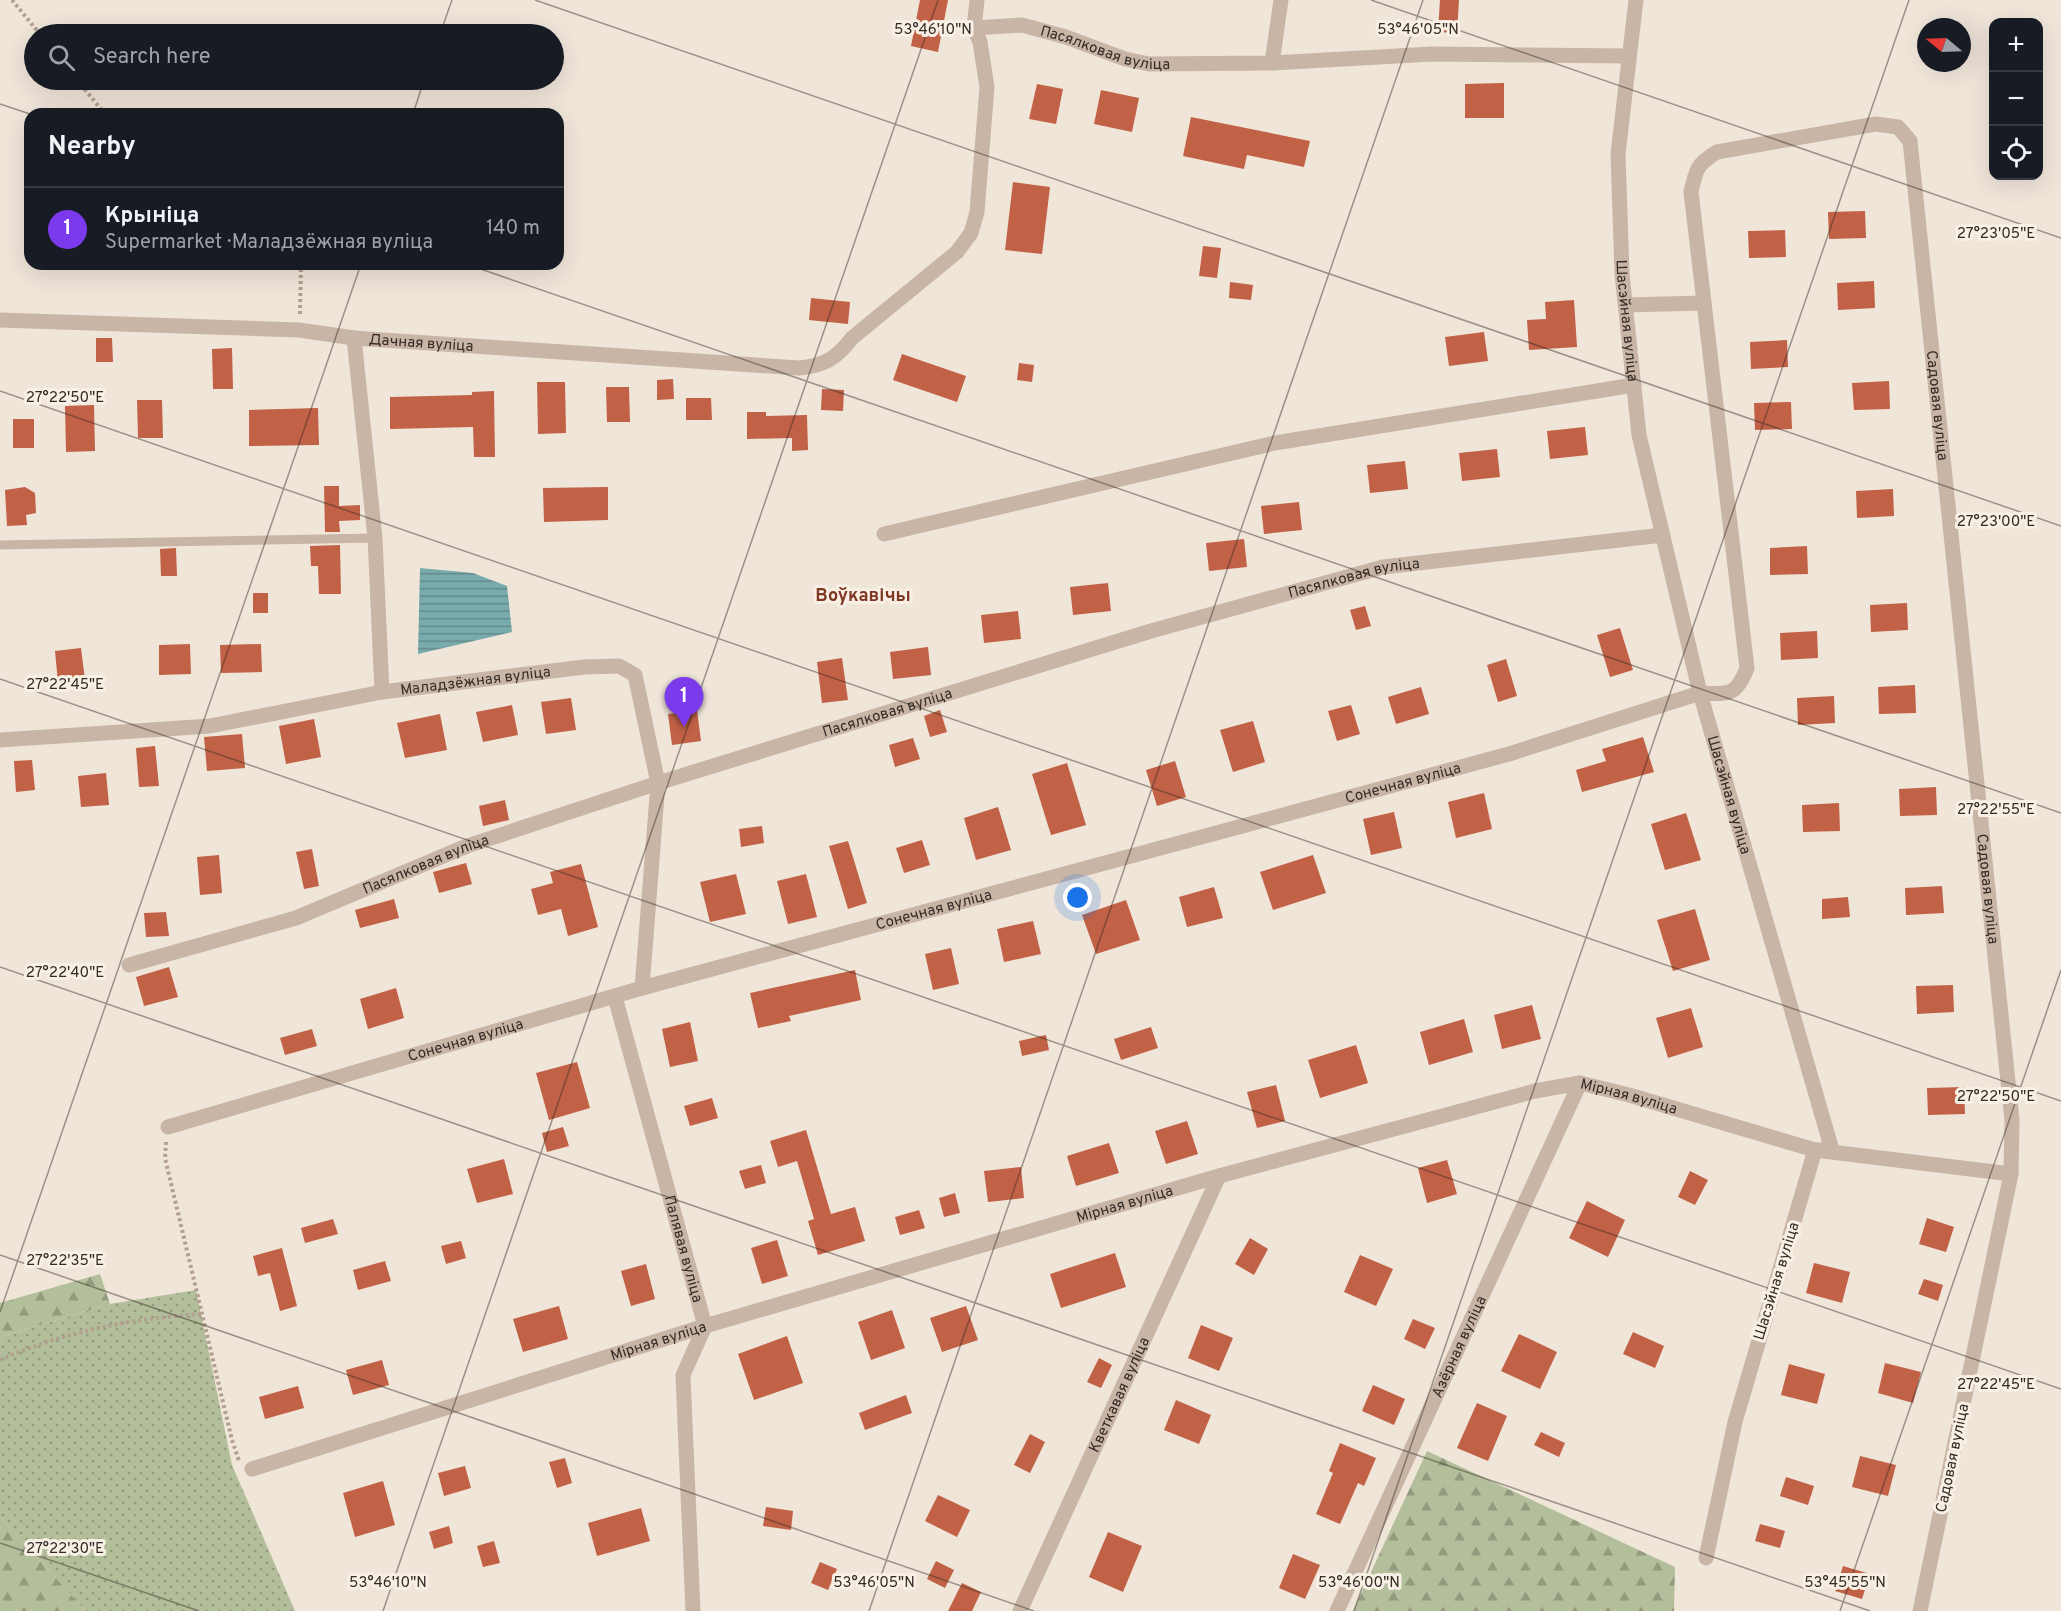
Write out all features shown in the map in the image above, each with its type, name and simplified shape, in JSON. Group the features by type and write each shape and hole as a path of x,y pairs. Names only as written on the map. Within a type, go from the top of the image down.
{"street":[{"path":"974,28 977,0"},
{"path":"1272,63 1281,0"},
{"name":"Шасэйная вуліца","path":"1636,0 1618,154 1625,305 1639,435 1700,693 1832,1150 1815,1150 1735,1422 1706,1558"},
{"name":"Пасялковая вуліца","path":"974,28 1022,26 1066,37 1149,64 1272,63 1432,54 1628,56"},
{"name":"Дачная вуліца","path":"0,320 299,330 354,338 799,368 816,367 838,356 852,338 957,252 971,233 978,212 987,87 980,42 974,28"},
{"name":"Садовая вуліца","path":"1704,303 1691,192 1700,162 1717,152 1876,124 1898,127 1910,141 2012,1120 2011,1174 1920,1611"},
{"path":"1625,305 1704,303"},
{"name":"Сонечная вуліца","path":"168,1127 642,988 1509,754 1700,693 1729,694 1740,685 1747,668 1704,303"},
{"path":"354,338 375,538 382,692"},
{"path":"884,534 1275,443 1634,385"},
{"name":"Пасялковая вуліца","path":"129,965 296,918 467,846 658,783 1151,631 1383,567 1663,535"},
{"name":"Маладзёжная вуліца","path":"0,740 210,726 382,692 584,667 619,666 635,675 658,783 642,988"},
{"name":"Палявая вуліца","path":"615,997 705,1326"},
{"name":"Мірная вуліца","path":"252,1469 705,1326 1219,1176 1535,1091 1580,1083 1629,1095 1815,1150 2011,1174"},
{"name":"Азёрная вуліца","path":"1337,1611 1580,1083"},
{"name":"Кветкавая вуліца","path":"1020,1611 1219,1176"},
{"path":"693,1611 683,1375 705,1326"}],"lane":[{"path":"0,544 375,538"}],"path":[{"path":"12,0 32,24"},
{"path":"85,90 100,108"},
{"path":"299,330 301,270"},
{"path":"168,1127 165,1158 201,1314 232,1440 240,1463 252,1469"},
{"path":"0,1360 89,1330 157,1317 201,1314"}],"green space":[{"path":"100,1274 110,1304 0,1337 0,1303"},
{"path":"196,1290 232,1465 295,1611 86,1611 0,1517 0,1337 110,1304"},
{"path":"1427,1451 1675,1567 1674,1611 1353,1611"},
{"path":"0,1517 86,1611 0,1611"}],"water":[{"path":"420,568 473,573 507,586 512,632 418,654"}],"building":[{"path":"920,0 948,0 938,52 911,46"},
{"path":"1440,0 1459,0 1457,33 1438,32"},
{"path":"1504,83 1504,118 1465,118 1465,84"},
{"path":"1037,84 1063,89 1056,124 1029,119"},
{"path":"1101,90 1139,98 1132,132 1094,124"},
{"path":"1191,117 1310,141 1304,167 1247,155 1244,169 1183,156"},
{"path":"1013,182 1050,187 1042,254 1005,250"},
{"path":"1865,211 1866,238 1829,239 1828,212"},
{"path":"1785,230 1786,257 1749,258 1748,231"},
{"path":"1203,246 1221,248 1217,278 1199,276"},
{"path":"1874,281 1875,308 1838,310 1837,283"},
{"path":"1230,282 1253,285 1251,300 1229,298"},
{"path":"811,298 850,302 848,324 809,320"},
{"path":"1574,300 1577,347 1529,350 1527,320 1546,319 1545,302"},
{"path":"1484,332 1488,361 1449,366 1445,337"},
{"path":"96,338 112,338 113,362 96,362"},
{"path":"1787,340 1788,367 1751,369 1750,342"},
{"path":"232,348 233,389 213,389 212,349"},
{"path":"902,354 966,376 957,402 893,380"},
{"path":"1019,363 1034,365 1032,382 1017,380"},
{"path":"673,379 674,399 657,400 657,380"},
{"path":"1889,381 1890,409 1854,410 1852,383"},
{"path":"537,382 565,382 566,433 538,434"},
{"path":"606,387 629,387 630,422 607,422"},
{"path":"822,389 844,390 843,411 821,410"},
{"path":"494,391 495,457 474,457 473,427 390,429 390,397 472,395 472,392"},
{"path":"686,398 711,398 712,420 686,420"},
{"path":"137,400 162,400 163,438 138,438"},
{"path":"1791,402 1792,429 1755,430 1754,403"},
{"path":"94,405 95,451 66,452 65,406"},
{"path":"318,408 319,445 249,446 249,410"},
{"path":"747,412 766,412 766,416 807,415 808,450 792,451 792,438 747,439"},
{"path":"13,419 34,419 34,448 13,448"},
{"path":"1585,427 1588,455 1550,459 1547,431"},
{"path":"1497,449 1500,477 1462,481 1459,453"},
{"path":"1405,461 1408,489 1370,493 1367,465"},
{"path":"324,486 339,486 339,506 360,505 360,520 339,521 340,532 325,532"},
{"path":"25,487 35,493 36,513 26,515 27,525 7,526 5,490"},
{"path":"608,487 608,520 544,522 543,488"},
{"path":"1893,489 1894,516 1857,518 1856,491"},
{"path":"1299,502 1302,530 1264,534 1261,506"},
{"path":"1244,539 1247,567 1209,571 1206,543"},
{"path":"340,545 341,594 319,594 318,566 311,566 310,546"},
{"path":"1807,546 1808,574 1770,575 1770,548"},
{"path":"176,548 177,576 161,576 160,549"},
{"path":"1108,583 1111,611 1073,615 1070,587"},
{"path":"253,593 268,593 268,613 253,613"},
{"path":"1907,603 1908,630 1871,632 1870,605"},
{"path":"1365,606 1371,626 1356,630 1350,610"},
{"path":"1018,611 1021,639 984,643 981,615"},
{"path":"1620,628 1633,670 1610,677 1597,635"},
{"path":"1817,631 1818,658 1781,660 1780,633"},
{"path":"190,644 191,674 159,675 159,645"},
{"path":"261,644 262,672 221,673 220,645"},
{"path":"928,647 931,675 893,679 890,652"},
{"path":"81,648 85,680 58,683 55,651"},
{"path":"842,658 848,700 822,703 817,662"},
{"path":"1506,659 1517,696 1498,702 1487,665"},
{"path":"1915,685 1916,713 1879,714 1878,687"},
{"path":"1421,687 1429,714 1396,724 1388,697"},
{"path":"1834,696 1835,723 1798,725 1797,698"},
{"path":"571,698 576,730 546,734 541,702"},
{"path":"512,705 518,735 483,742 476,712"},
{"path":"1351,705 1360,734 1337,741 1328,711"},
{"path":"697,710 701,741 672,745 668,714"},
{"path":"940,710 947,732 930,737 924,716"},
{"path":"440,714 447,750 405,758 397,723"},
{"path":"314,719 321,757 286,764 279,726"},
{"path":"1253,721 1265,762 1233,772 1220,730"},
{"path":"242,734 245,768 207,771 204,737"},
{"path":"1643,737 1654,772 1582,792 1576,770 1606,761 1602,749"},
{"path":"913,738 920,759 895,767 889,745"},
{"path":"155,746 159,786 139,787 136,748"},
{"path":"32,760 35,790 16,792 14,761"},
{"path":"1175,761 1186,797 1157,806 1146,770"},
{"path":"1067,763 1086,825 1051,835 1032,774"},
{"path":"106,773 109,805 81,807 78,776"},
{"path":"1936,787 1937,815 1900,816 1899,789"},
{"path":"1484,793 1492,829 1456,838 1448,802"},
{"path":"505,800 509,820 483,826 479,806"},
{"path":"1839,803 1840,831 1803,832 1802,805"},
{"path":"998,807 1011,850 976,860 964,818"},
{"path":"1394,812 1402,848 1371,855 1363,819"},
{"path":"1686,813 1701,860 1665,870 1651,824"},
{"path":"762,826 764,843 741,847 739,829"},
{"path":"922,840 930,865 904,873 896,848"},
{"path":"848,841 867,903 848,909 829,846"},
{"path":"312,849 319,886 304,889 296,852"},
{"path":"219,855 222,893 200,895 197,857"},
{"path":"1313,855 1326,893 1273,910 1260,872"},
{"path":"466,863 472,884 439,893 433,872"},
{"path":"581,864 598,927 568,936 561,909 538,915 531,889 553,883 550,872"},
{"path":"736,874 746,914 710,922 700,882"},
{"path":"806,874 817,917 788,924 777,881"},
{"path":"1942,886 1944,913 1906,915 1905,888"},
{"path":"1214,887 1223,918 1187,927 1179,897"},
{"path":"1848,897 1850,917 1822,919 1822,899"},
{"path":"394,899 399,918 360,928 355,910"},
{"path":"1126,900 1140,940 1096,954 1082,915"},
{"path":"1695,909 1710,960 1673,971 1657,920"},
{"path":"166,912 169,936 146,937 144,913"},
{"path":"1033,921 1041,954 1004,962 997,929"},
{"path":"951,948 959,984 933,990 925,954"},
{"path":"169,967 178,997 144,1006 136,977"},
{"path":"855,970 861,1000 789,1016 791,1021 758,1028 750,993"},
{"path":"1953,985 1954,1012 1917,1014 1916,986"},
{"path":"396,988 404,1018 368,1029 360,999"},
{"path":"1532,1005 1541,1039 1502,1049 1494,1015"},
{"path":"1691,1008 1703,1047 1668,1058 1656,1018"},
{"path":"1464,1019 1473,1052 1429,1065 1420,1032"},
{"path":"690,1022 698,1061 670,1067 662,1029"},
{"path":"1151,1027 1158,1048 1121,1060 1114,1039"},
{"path":"312,1029 317,1046 285,1055 280,1038"},
{"path":"1046,1035 1049,1050 1022,1056 1019,1041"},
{"path":"1356,1045 1368,1083 1320,1098 1308,1060"},
{"path":"577,1062 590,1108 549,1120 536,1073"},
{"path":"1276,1085 1285,1121 1257,1128 1247,1092"},
{"path":"1964,1087 1965,1114 1928,1115 1927,1088"},
{"path":"712,1098 718,1118 690,1126 684,1106"},
{"path":"1187,1121 1198,1154 1166,1164 1155,1131"},
{"path":"563,1127 569,1146 547,1152 542,1133"},
{"path":"806,1130 831,1214 855,1207 865,1241 818,1255 808,1221 814,1219 797,1161 778,1167 770,1141"},
{"path":"1109,1143 1119,1173 1076,1186 1067,1156"},
{"path":"504,1159 513,1194 477,1203 467,1169"},
{"path":"1447,1160 1457,1194 1427,1203 1418,1168"},
{"path":"761,1165 766,1183 745,1189 739,1171"},
{"path":"1021,1167 1024,1198 988,1202 984,1171"},
{"path":"1690,1171 1708,1180 1695,1205 1678,1197"},
{"path":"955,1193 960,1213 944,1217 939,1198"},
{"path":"1587,1201 1625,1220 1608,1257 1569,1238"},
{"path":"919,1210 925,1228 900,1235 895,1217"},
{"path":"1927,1218 1954,1227 1946,1252 1919,1244"},
{"path":"333,1219 338,1234 305,1243 301,1228"},
{"path":"1250,1238 1268,1249 1254,1275 1235,1264"},
{"path":"777,1240 788,1276 762,1284 751,1248"},
{"path":"461,1241 466,1258 446,1264 441,1246"},
{"path":"282,1248 297,1306 280,1311 270,1273 258,1276 253,1256"},
{"path":"1115,1253 1126,1287 1061,1308 1050,1274"},
{"path":"1360,1255 1393,1269 1376,1306 1344,1292"},
{"path":"385,1261 391,1281 358,1290 353,1270"},
{"path":"1814,1263 1850,1272 1842,1303 1806,1293"},
{"path":"646,1264 655,1299 631,1306 621,1271"},
{"path":"1924,1279 1943,1285 1938,1301 1918,1294"},
{"path":"559,1306 568,1339 523,1352 513,1319"},
{"path":"966,1306 978,1340 942,1352 930,1318"},
{"path":"892,1310 905,1348 871,1360 858,1322"},
{"path":"1413,1319 1435,1328 1425,1349 1404,1339"},
{"path":"1201,1325 1233,1338 1219,1371 1188,1358"},
{"path":"1633,1332 1664,1346 1655,1368 1623,1354"},
{"path":"1519,1334 1557,1352 1540,1389 1501,1371"},
{"path":"787,1336 803,1383 754,1400 738,1354"},
{"path":"1099,1358 1112,1365 1101,1388 1087,1382"},
{"path":"382,1360 389,1385 353,1395 346,1370"},
{"path":"1885,1363 1921,1372 1913,1403 1878,1393"},
{"path":"1789,1364 1825,1374 1817,1404 1781,1395"},
{"path":"1373,1385 1405,1399 1394,1425 1362,1411"},
{"path":"298,1386 304,1408 265,1419 259,1397"},
{"path":"906,1395 912,1413 865,1430 859,1413"},
{"path":"1176,1400 1211,1415 1199,1444 1164,1430"},
{"path":"1477,1403 1507,1416 1488,1461 1457,1448"},
{"path":"1541,1432 1565,1443 1559,1457 1534,1445"},
{"path":"1030,1434 1045,1442 1030,1473 1014,1465"},
{"path":"1340,1443 1376,1458 1364,1486 1358,1483 1340,1524 1316,1514 1333,1473 1329,1471"},
{"path":"1860,1456 1896,1465 1888,1496 1852,1487"},
{"path":"565,1458 572,1483 557,1488 549,1462"},
{"path":"465,1466 471,1488 444,1496 438,1473"},
{"path":"1786,1477 1814,1486 1808,1505 1780,1496"},
{"path":"383,1481 395,1525 355,1537 343,1493"},
{"path":"938,1495 970,1510 957,1537 925,1521"},
{"path":"766,1507 793,1511 791,1530 763,1526"},
{"path":"641,1508 650,1541 597,1556 588,1523"},
{"path":"1760,1524 1785,1531 1780,1548 1755,1541"},
{"path":"449,1526 453,1543 434,1549 429,1532"},
{"path":"1108,1532 1142,1546 1123,1592 1089,1577"},
{"path":"494,1541 500,1563 483,1567 477,1546"},
{"path":"1293,1554 1320,1565 1305,1599 1279,1588"},
{"path":"936,1561 954,1570 945,1588 927,1579"},
{"path":"820,1562 837,1569 828,1590 811,1583"},
{"path":"1843,1566 1870,1574 1862,1599 1835,1591"},
{"path":"962,1583 981,1592 972,1611 948,1611"}],"place":[{"name":"Крыніца","path":"684,727"}],"district":[{"name":"Воўкавічы","path":"863,595"}]}
